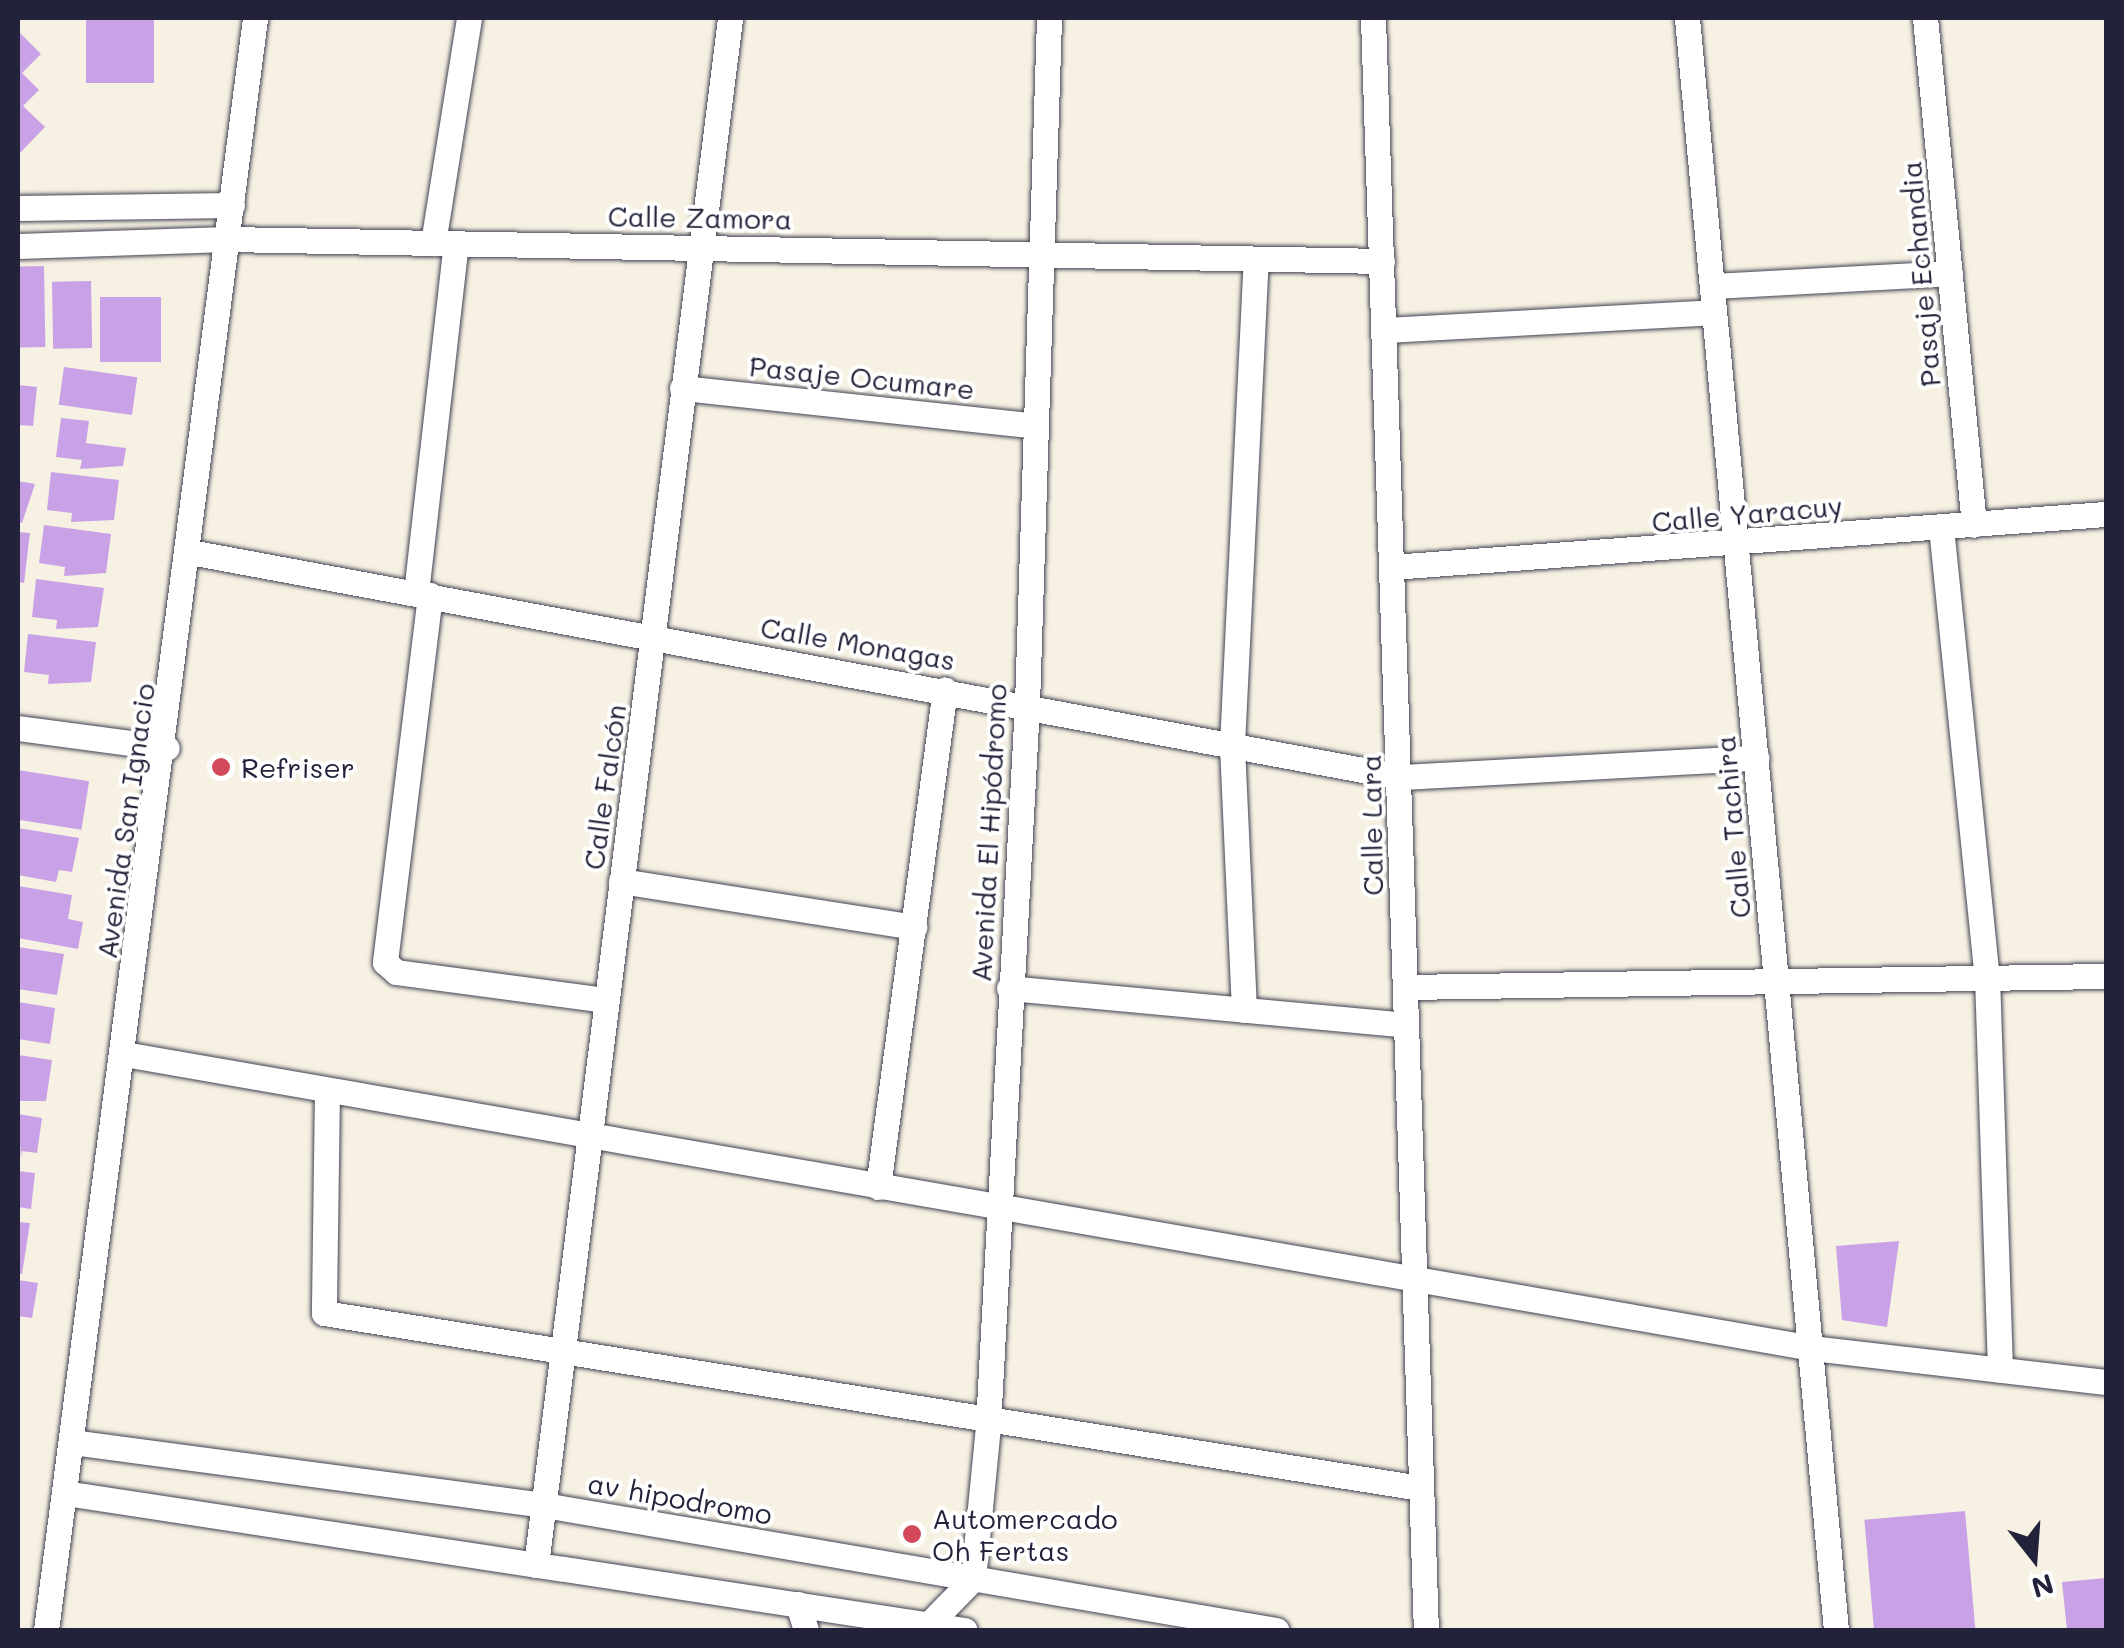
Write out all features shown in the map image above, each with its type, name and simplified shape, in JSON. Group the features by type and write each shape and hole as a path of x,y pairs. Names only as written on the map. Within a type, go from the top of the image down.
{"street":[{"name":"Avenida San Ignacio","path":"46,1630 167,748 255,18"},
{"path":"469,18 444,243 423,594 386,962 396,972 606,1000"},
{"name":"Calle Falcón","path":"536,1565 585,1134 654,638 697,247 730,18"},
{"name":"Avenida El Hipódromo","path":"973,1578 988,1425 996,1208 1027,704 1049,18"},
{"name":"Calle Lara","path":"1373,18 1401,776 1404,987 1426,1630"},
{"name":"Calle Tachira","path":"1687,18 1836,1630"},
{"name":"Pasaje Echandia","path":"1925,18 1974,525"},
{"path":"18,208 232,205"},
{"name":"Calle Zamora","path":"18,246 228,239 1382,261"},
{"path":"1244,1010 1232,745 1256,260"},
{"path":"1384,330 1950,272"},
{"name":"Pasaje Ocumare","path":"682,388 1035,426"},
{"name":"Calle Yaracuy","path":"1392,567 1736,546 2106,514"},
{"path":"1941,527 1988,978 2000,1370"},
{"name":"Calle Monagas","path":"190,552 1401,776 1756,758"},
{"path":"878,1186 945,689"},
{"path":"18,728 167,748"},
{"path":"622,881 914,926"},
{"path":"1404,987 2106,976"},
{"path":"1010,988 1406,1025"},
{"path":"124,1054 1812,1348 2106,1382"},
{"path":"327,1090 324,1313 988,1425 1420,1488"},
{"name":"av hipodromo","path":"72,1442 544,1506 1276,1630"},
{"path":"65,1493 798,1604 928,1628 966,1630"},
{"path":"928,1628 973,1578"},
{"path":"798,1604 806,1630"}],"building":[{"path":"86,18 154,18 154,83 86,83"},
{"path":"18,31 41,54 22,73 39,90 23,106 45,127 18,155"},
{"path":"18,266 44,266 45,347 19,347"},
{"path":"91,281 92,348 53,349 52,282"},
{"path":"100,297 161,297 161,362 100,362"},
{"path":"64,367 137,377 132,415 59,405"},
{"path":"18,385 37,387 33,426 18,425"},
{"path":"61,418 89,421 86,443 126,448 123,466 80,469 82,460 56,457"},
{"path":"51,472 119,480 114,520 71,522 72,513 47,510"},
{"path":"18,481 35,484 22,523 18,522"},
{"path":"44,525 111,534 106,573 64,576 65,567 39,563"},
{"path":"18,532 30,533 24,583 18,582"},
{"path":"36,579 104,588 98,627 56,629 57,620 32,617"},
{"path":"28,634 96,642 91,682 48,684 49,675 24,672"},
{"path":"18,770 89,781 81,830 18,820"},
{"path":"18,828 79,838 72,872 59,870 56,882 18,875"},
{"path":"18,886 72,895 68,919 83,922 78,949 18,938"},
{"path":"18,947 64,954 57,995 18,989"},
{"path":"18,1002 55,1008 50,1044 18,1039"},
{"path":"18,1055 52,1060 46,1101 18,1101"},
{"path":"18,1114 42,1118 37,1153 22,1151 21,1158"},
{"path":"18,1171 35,1173 31,1209 18,1207"},
{"path":"18,1222 30,1223 22,1274 18,1273"},
{"path":"1899,1241 1887,1327 1842,1320 1836,1246"},
{"path":"18,1280 38,1283 32,1318 18,1316"},
{"path":"1965,1511 1975,1630 1874,1630 1864,1520"},
{"path":"2106,1578 2106,1630 2067,1630 2062,1582"}],"place":[{"name":"Refriser","path":"221,767"},
{"name":"Automercado Oh Fertas","path":"912,1534"}]}
